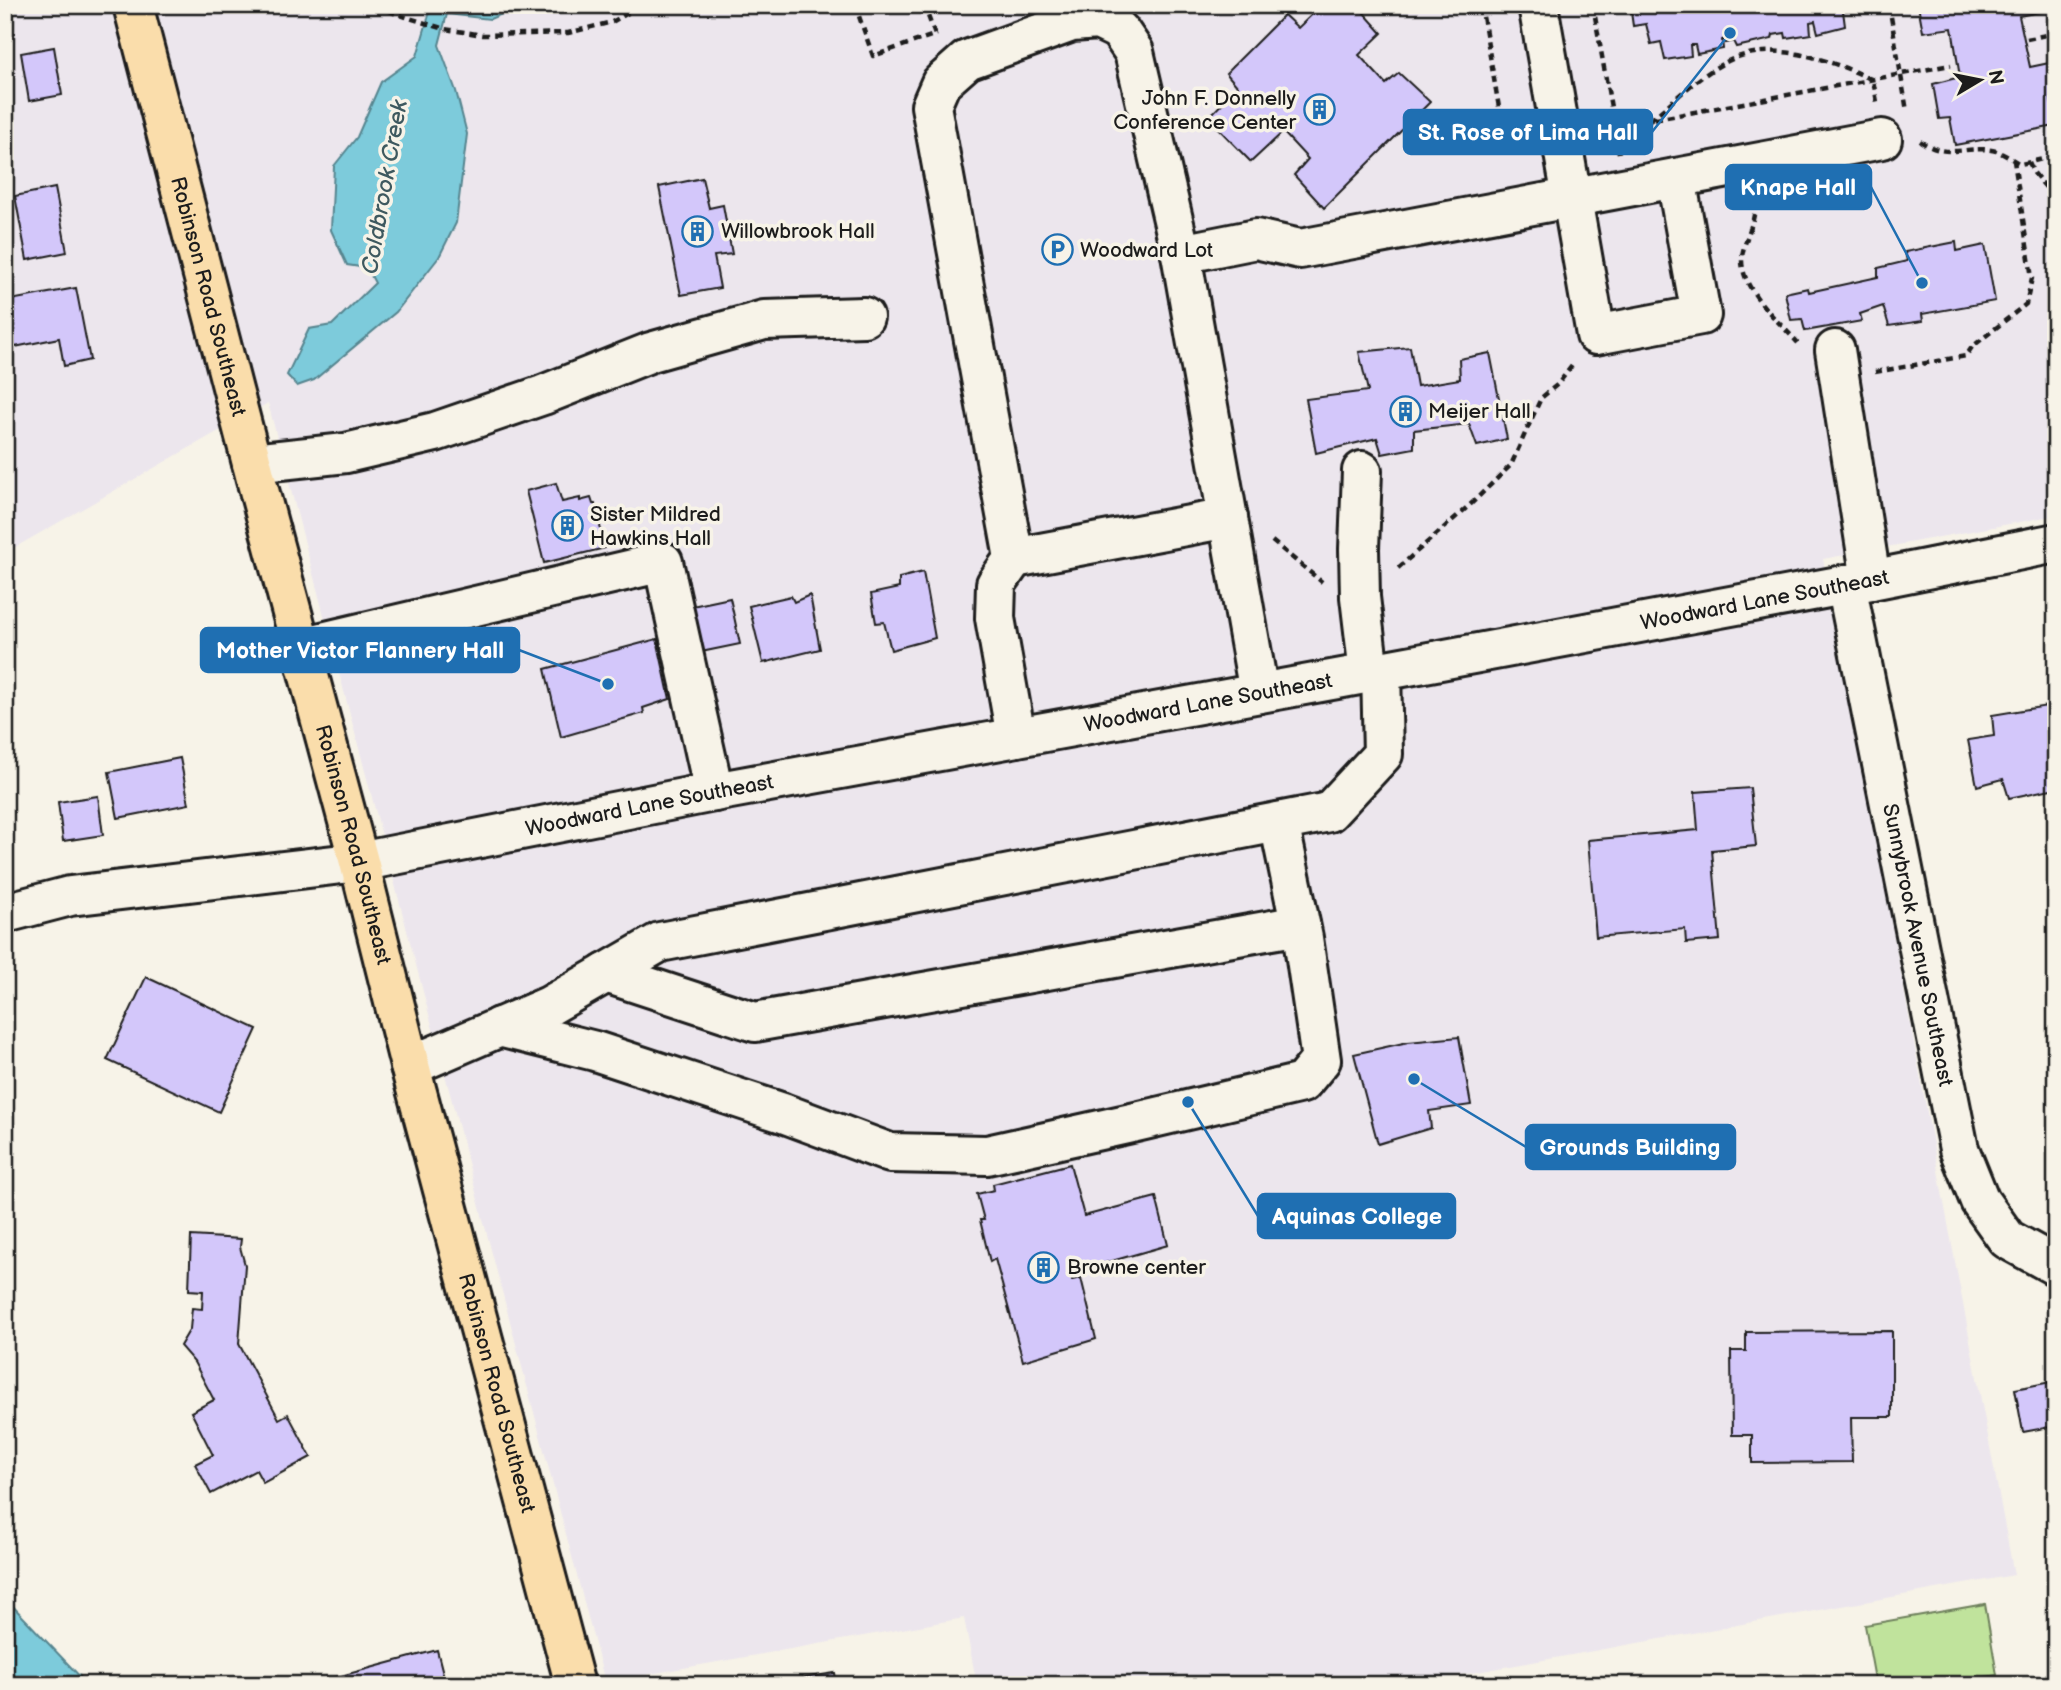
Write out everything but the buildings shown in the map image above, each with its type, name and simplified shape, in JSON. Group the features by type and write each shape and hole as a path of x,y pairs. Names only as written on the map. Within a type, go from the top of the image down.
{"main road":[{"name":"Robinson Road Southeast","path":"133,5 575,1685"}],"street":[{"path":"1538,5 1596,335 1701,315 1676,178"},
{"path":"1014,558 931,106 941,83 967,60 1072,22 1098,20 1119,30 1134,52 1181,254 1259,693"},
{"path":"1181,254 1256,239 1300,249 1903,133"},
{"path":"252,463 346,453 435,432 543,395 651,352 764,320 864,317"},
{"name":"Sunnybrook Avenue Southeast","path":"1837,363 1859,582 1959,1149 1980,1201 2007,1239 2056,1266"},
{"path":"410,1066 550,1006 660,942 1329,812 1382,754 1375,672 1360,597 1362,471"},
{"path":"1016,737 995,618 996,584 1014,558 1228,518"},
{"name":"Woodward Lane Southeast","path":"5,913 70,897 359,862 714,792 1375,672 2056,543"},
{"path":"301,647 663,562 714,792"},
{"path":"499,1027 596,1051 783,1113 890,1153 987,1155 1302,1083 1321,1060 1300,925 1279,822"},
{"path":"606,973 755,1022 1300,925"}],"path":[{"path":"378,5 394,13 445,29 483,35 568,33 612,22 642,5"},
{"path":"855,5 873,56 948,31"},
{"path":"924,5 935,35"},
{"path":"1481,5 1506,147 1951,65"},
{"path":"1594,5 1626,187"},
{"path":"1889,5 1901,75 1903,133 1940,151 1997,152 2021,164 2056,156"},
{"path":"2027,38 2056,33"},
{"path":"1649,120 1730,60 1771,50 1799,54 1840,66 1873,80"},
{"path":"1752,192 1756,212 1742,254 1748,287 1824,374 1832,379 1837,363 1911,367 1966,356 1972,346 2026,304 2032,278 2014,161"},
{"path":"2029,162 2034,173 2056,200"},
{"path":"1267,537 1344,599 1360,597 1370,592 1472,503 1511,465 1541,398 1558,384 1596,335"}],"shaded area":[{"path":"5,5 2056,5 2056,515 1823,559 2014,1575 1405,1685 977,1685 964,1618 605,1682 268,403 5,553"}],"green space":[{"path":"1985,1604 1997,1675 1937,1685 1876,1685 1865,1625"}],"water":[{"name":"Coldbrook Creek","path":"430,5 524,5 490,19 447,14 439,45 456,91 467,134 456,223 439,257 396,312 314,380 297,386 287,375 309,329 332,325 375,283 367,268 347,265 331,230 334,166 357,137 381,82 417,56"},
{"path":"5,1598 88,1685 5,1685"}],"place":[{"name":"St. Rose of Lima Hall","path":"1730,33"},
{"name":"John F. Donnelly Conference Center","path":"1319,110"},
{"name":"Willowbrook Hall","path":"698,231"},
{"name":"Woodward Lot","path":"1057,250"},
{"name":"Knape Hall","path":"1922,283"},
{"name":"Meijer Hall","path":"1405,411"},
{"name":"Sister Mildred Hawkins Hall","path":"567,526"},
{"name":"Mother Victor Flannery Hall","path":"608,684"},
{"name":"Grounds Building","path":"1414,1079"},
{"name":"Aquinas College","path":"1188,1102"},
{"name":"Browne center","path":"1044,1267"}]}
